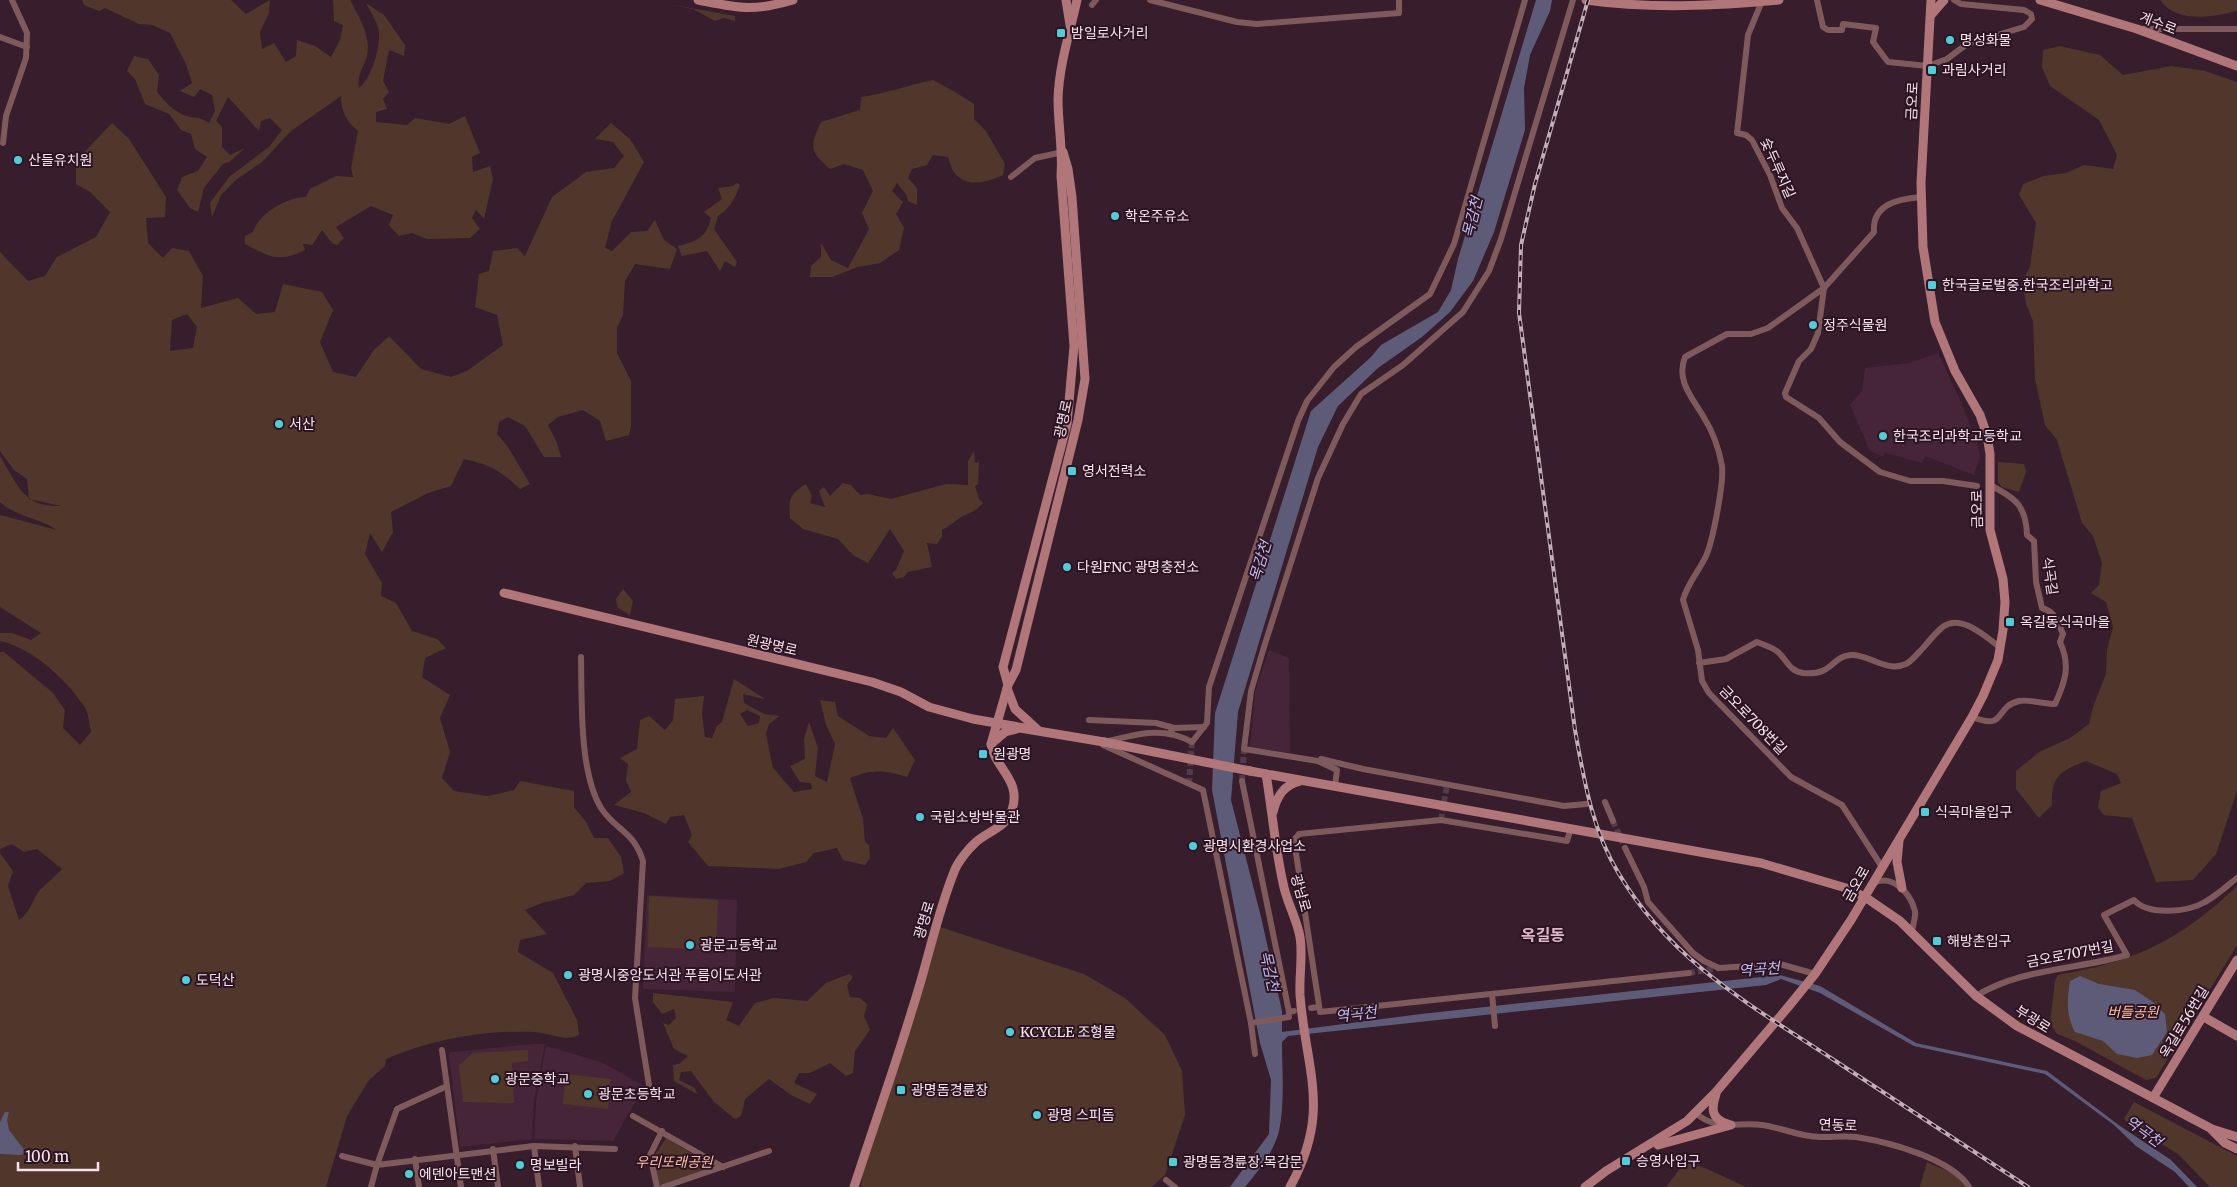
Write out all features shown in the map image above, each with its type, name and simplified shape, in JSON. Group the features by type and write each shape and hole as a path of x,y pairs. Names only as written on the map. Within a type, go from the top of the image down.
{"main road":[{"path":"698,0 747,9 768,7 792,0"},
{"path":"1066,0 1070,30"},
{"name":"광명로","path":"854,1187 913,1010 938,920 955,870 976,841 998,829 1012,811 1014,796 1010,777 992,754 991,744 1008,686 1018,660 1078,420 1085,379 1072,197 1068,168 1063,152 1058,98 1063,59 1077,0"},
{"path":"1070,30 1083,0"},
{"path":"1586,0 1621,5 1678,6 1779,0"},
{"name":"금오로","path":"1716,1092 1814,975 1872,884 1972,716 1989,683 2001,648 2004,593 1990,530 1990,454 1987,435 1980,415 1955,371 1933,313 1923,247 1921,197 1931,0"},
{"path":"1931,15 1944,0"},
{"name":"계수로","path":"2040,0 2137,29 2237,66"},
{"name":"원광명로","path":"504,592 872,682 901,692 929,707 997,723 1335,786"},
{"path":"1008,686 1015,709 1034,730"},
{"path":"991,744 1005,732 1034,730"},
{"name":"광남로","path":"1266,774 1283,884 1300,937 1300,994 1314,1086 1313,1121 1307,1149 1290,1187"},
{"path":"1272,815 1283,790 1292,783 1304,780"},
{"name":"부광로","path":"1335,786 1761,862 1827,882 1864,897 1886,910 1912,931 1976,996 2034,1036 2212,1129 2237,1137"},
{"path":"1899,838 1897,862 1902,888"},
{"name":"옥길로56번길","path":"2153,1098 2237,960"},
{"path":"2204,1017 2237,1036"},
{"path":"1585,1187 1606,1171 1678,1129 1716,1092"},
{"path":"1716,1092 1712,1108 1713,1114 1719,1121 1731,1125"},
{"path":"1642,1150 1698,1132 1731,1125"},
{"name":"부광로","path":"2212,1129 2225,1143 2237,1149"},
{"path":"859,1172 862,1187"}],"street":[{"path":"3,143 6,116 26,58 27,33 12,0"},
{"path":"1150,0 1237,22 1268,24 1399,14 1399,0"},
{"path":"1088,720 1156,723 1192,742 1207,723 1209,687 1224,637 1298,421 1308,401 1334,367 1364,342 1430,294 1454,244 1524,0"},
{"path":"1363,769 1337,770 1307,760 1244,749 1251,692 1318,478 1343,424 1361,394 1403,365 1463,312 1489,271 1501,239 1574,0"},
{"path":"1817,0 1823,27 1828,30 1842,30 1843,24 1876,28 1873,42 1888,62 1928,66 1947,60 1967,44 2024,27 2032,19 2031,14 2024,10 1971,5 1954,0"},
{"name":"숯두루지길","path":"1762,2 1748,35 1737,133 1746,135 1752,140 1770,175 1782,208 1797,228 1824,288"},
{"path":"2137,29 2237,29"},
{"path":"0,37 15,45 26,47"},
{"path":"1011,177 1036,158 1063,152"},
{"path":"1921,197 1883,206 1874,218 1874,232 1824,288 1818,333 1811,349 1799,361 1785,393 1786,398 1819,418 1840,442 1880,472 1910,481 1943,481 1977,486"},
{"name":"금오로708번길","path":"1824,288 1768,328 1751,334 1727,334 1685,356 1681,371 1682,378 1710,430 1722,464 1723,474 1708,549 1685,592 1683,600 1698,650 1702,681 1709,693 1791,777 1842,805 1882,867"},
{"name":"식곡길","path":"1972,716 1990,723 1996,720 2005,709 2017,702 2054,704 2067,675 2067,660 2060,642 2063,634 2056,617 2049,610 2042,608 2036,582 2034,541 2027,535 2024,515 2012,496 1990,486"},
{"path":"1699,663 1726,659 1757,642 1779,653 1791,669 1803,673 1822,672 1829,669 1840,658 1852,654 1875,663 1901,665 1911,661 1943,627 1955,622 1970,627 2001,648"},
{"path":"581,657 588,781 602,809 638,845 643,861 635,998 649,1085"},
{"path":"1104,742 1140,733 1204,727"},
{"path":"1094,740 1203,790 1251,1024 1255,1054"},
{"path":"1307,760 1320,759 1363,769 1564,806 1586,804"},
{"path":"1335,786 1337,770"},
{"path":"1242,781 1290,1013 1251,1024"},
{"path":"1605,802 1613,821"},
{"path":"1571,828 1567,841 1441,820 1299,834 1294,840 1320,1012 1690,973"},
{"path":"1625,848 1644,887 1648,902 1693,953 1704,961 1719,968 1780,964 1814,975"},
{"name":"금오로707번길","path":"1976,996 1989,988 2026,974 2082,966 2127,955 2104,915 2134,900 2138,904 2167,911 2196,906 2205,902 2237,878"},
{"path":"1872,884 1883,880 1891,881 1902,888 1915,912 1912,931"},
{"path":"1492,994 1495,1026"},
{"path":"1311,1008 1319,1007"},
{"path":"442,1050 461,1187"},
{"path":"371,1187 397,1109 447,1086"},
{"name":"연동로","path":"1696,1113 1710,1122 1731,1125 1763,1125 1813,1137 1855,1137 1882,1143 1946,1164 1969,1187"},
{"path":"633,1116 722,1167"},
{"path":"657,1187 650,1155 662,1131"},
{"path":"342,1156 377,1165 493,1149 534,1146 575,1146 615,1149"},
{"path":"534,1146 539,1187"},
{"path":"575,1146 580,1187"},
{"path":"493,1149 498,1187"},
{"path":"664,1187 769,1151"},
{"path":"415,1159 419,1187"},
{"path":"1166,1180 1175,1187"}],"shaded area":[{"path":"1938,353 1961,402 1977,443 1980,456 1974,475 1925,456 1922,463 1885,453 1883,457 1870,451 1850,405 1862,391 1865,368 1910,363"},
{"path":"1269,650 1289,658 1290,753 1250,747 1255,692"},
{"name":"광문고등학교","path":"647,895 737,900 735,992 643,989"},
{"name":"광문중학교","path":"545,1044 534,1101 532,1139 460,1147 449,1056 451,1052"},
{"name":"광문초등학교","path":"546,1046 601,1062 644,1086 613,1141 534,1139 536,1102"}],"green space":[{"path":"82,0 231,0 246,14 270,0 269,13 260,32 262,49 274,43 286,62 296,56 297,40 315,46 331,57 340,40 343,25 334,21 333,0 350,0 364,28 368,44 366,59 359,76 359,88 371,70 377,54 379,39 377,25 366,3 384,15 405,45 404,56 389,50 383,81 389,92 383,99 387,109 376,112 376,122 407,125 415,118 449,124 465,116 480,153 472,157 473,172 490,166 493,179 484,219 476,210 472,218 480,229 470,238 427,239 412,233 399,236 389,225 393,215 371,206 336,227 344,238 337,245 332,243 322,230 312,245 303,244 305,250 288,256 274,257 245,244 245,236 253,232 261,219 275,207 291,200 306,197 310,189 336,176 353,177 351,168 358,131 345,115 341,96 291,131 262,162 237,179 221,195 212,217 210,203 229,177 269,147 282,130 270,118 261,121 259,131 228,97 216,121 222,127 222,147 230,155 245,148 229,162 223,164 204,188 198,212 190,208 177,190 182,177 198,171 207,157 195,149 191,134 181,130 169,114 145,104 135,79 127,71 134,56 148,59 159,75 157,92 164,100 180,113 209,123 215,111 212,95 200,89 194,97 180,91 192,83 186,64 170,33 152,25 139,24 105,8 99,11 84,5"},
{"path":"2160,0 2237,0 2237,11 2207,16 2186,16 2167,8"},
{"path":"663,3 735,16 735,21 724,18 715,21 693,9"},
{"path":"2060,46 2100,55 2123,75 2171,66 2205,71 2237,82 2237,791 2216,854 2193,880 2156,882 2132,818 2104,815 2098,808 2101,791 2121,783 2117,774 2086,761 2070,768 2055,781 2052,805 2039,818 2016,789 2016,771 2039,752 2070,738 2089,724 2093,707 2106,674 2107,650 2113,627 2106,602 2091,593 2099,585 2102,563 2093,536 2082,523 2057,440 2045,425 2035,379 2033,321 2026,304 2022,281 2030,267 2036,223 2019,195 2023,184 2044,176 2066,173 2084,165 2113,169 2117,155 2099,120 2050,86 2042,67 2043,50"},
{"path":"933,80 974,104 974,119 986,131 1005,164 1003,175 984,182 965,181 954,172 948,157 933,155 927,165 912,169 908,178 917,188 917,205 908,201 906,194 897,183 892,191 903,202 896,214 904,228 899,250 880,263 858,267 832,277 810,277 811,266 821,257 821,243 831,260 848,268 869,229 862,213 873,191 863,170 844,164 830,169 818,157 813,143 821,122 860,110 861,97"},
{"path":"112,123 129,139 166,197 165,217 146,218 148,243 163,258 172,248 189,251 203,276 201,308 238,298 256,314 275,312 283,284 322,292 333,310 320,342 333,372 356,377 374,350 389,336 421,369 451,377 467,371 503,345 497,315 475,307 479,274 489,271 493,251 517,248 525,256 552,197 586,172 614,168 624,156 613,142 595,139 611,123 630,139 644,162 612,221 605,248 612,251 631,232 647,231 655,220 664,240 677,249 670,269 635,264 625,281 623,315 617,328 617,353 631,381 631,426 629,435 606,441 600,421 583,410 558,417 548,425 557,443 561,457 544,457 525,426 508,417 499,422 497,434 508,447 530,484 520,489 495,470 464,459 451,486 428,493 391,512 393,532 382,552 370,533 365,554 382,583 381,596 396,603 412,631 437,639 446,648 425,658 422,677 450,695 440,718 450,752 442,778 454,791 488,796 514,790 520,781 574,791 574,807 586,822 594,838 608,838 621,857 624,873 610,881 586,883 574,895 542,903 525,910 547,934 520,940 518,952 553,973 577,1020 579,1035 568,1038 534,1032 477,1034 440,1041 386,1059 385,1066 369,1080 347,1116 326,1187 0,1187 0,853 13,871 8,886 19,920 28,910 39,891 62,869 37,849 24,852 12,844 0,849 0,652 4,652 53,693 65,710 63,728 80,745 91,732 86,709 58,675 24,650 0,641 0,633 12,633 31,640 41,633 0,607 0,515 57,530 43,522 14,511 0,502 0,456 23,493 29,498 27,479 14,470 0,451 0,252 28,281 45,276 57,257 96,237 110,212 90,192 76,184 76,161","holes":["187,314 197,327 193,348 170,351 172,320","32,500 62,506 49,506"]},
{"path":"737,183 740,185 732,203 718,216 714,229 737,262 735,267 725,261 720,271 707,251 682,256 678,246 700,238 707,230 711,218 704,212 722,199 718,188 733,186"},
{"path":"974,451 975,463 979,462 978,484 975,486 979,499 983,503 976,510 961,517 942,530 942,536 937,544 927,543 932,567 908,572 904,577 896,579 892,573 896,570 904,551 890,529 868,563 853,555 838,539 803,529 790,518 791,498 796,491 806,484 812,496 810,503 825,507 819,491 824,487 830,496 843,483 851,485 860,495 868,494 891,499 946,484 968,485 968,461"},
{"path":"1998,462 2024,464 2026,472 2019,492 2002,487 1998,482"},
{"path":"623,589 633,601 630,615 618,608 616,599"},
{"path":"734,679 765,699 743,694 744,703 764,714 780,716 769,724 766,734 773,768 794,792 812,789 811,783 800,782 790,766 805,759 804,739 809,722 818,748 815,776 827,782 835,744 826,725 820,700 835,702 838,716 869,736 886,738 893,728 915,760 907,777 878,771 850,778 863,819 865,842 869,845 870,858 865,865 843,860 837,848 814,853 806,862 779,869 708,866 688,842 692,835 684,815 670,817 666,824 644,813 614,805 631,792 626,780 628,764 620,758 637,749 640,720 649,716 665,730 673,720 675,699 704,696 702,714 705,737 712,738 717,726 722,722","holes":["747,710 760,716 759,723 748,726 740,714"]},
{"name":"버들공원","path":"2237,886 2237,945 2156,1078 2146,1080 2075,1041 2057,1034 2050,1023 2055,981 2058,975 2107,964 2149,949 2195,921"},
{"path":"649,896 718,900 716,950 648,947"},
{"path":"940,927 1084,974 1125,998 1165,1035 1182,1071 1185,1115 1165,1175 1152,1187 861,1187 863,1172"},
{"path":"849,974 853,977 847,985 850,997 860,998 867,1004 864,1016 870,1030 855,1051 853,1073 846,1076 830,1063 810,1073 799,1073 794,1083 817,1094 810,1104 791,1095 769,1079 745,1099 741,1116 735,1119 714,1102 691,1071 681,1072 679,1080 695,1088 697,1094 674,1081 673,1065 679,1064 688,1056 674,1049 663,1023 669,1025 676,1018 674,1009 662,1014 653,1002 653,993 733,1002 726,1020 739,1026 755,1003 774,998 807,1001 826,983"},
{"path":"528,1050 528,1061 512,1063 514,1103 463,1102 459,1065 473,1053"},
{"path":"566,1074 611,1079 608,1109 563,1104"},
{"path":"2134,1102 2237,1156 2237,1187 2210,1187 2178,1154 2129,1124 2124,1119"},
{"name":"우리또래공원","path":"666,1138 714,1167 659,1185 654,1156"},
{"path":"1685,1162 1705,1168 1746,1187 1666,1187"},
{"path":"1927,1162 1954,1174 1965,1187 1920,1187"}],"water":[{"name":"목감천","path":"1536,0 1552,0 1550,11 1530,55 1524,88 1525,130 1494,232 1473,281 1450,312 1422,337 1378,368 1338,406 1318,447 1238,712 1231,800 1261,917 1282,1011 1282,1032 1421,1014 1780,975 1820,986 1916,1043 2047,1071 2120,1126 2171,1160 2197,1187 2189,1187 2175,1172 2136,1146 2114,1125 2045,1074 1914,1046 1820,993 1781,979 1766,985 1288,1036 1282,1042 1282,1109 1277,1139 1265,1161 1245,1187 1230,1187 1269,1134 1271,1080 1260,1043 1212,790 1215,713 1311,411 1371,357 1381,345 1438,312 1451,290 1458,259"},
{"path":"2080,976 2099,984 2135,990 2153,1002 2165,1014 2167,1032 2152,1055 2137,1058 2117,1054 2103,1041 2075,1032 2069,1013 2068,995 2070,981"},
{"path":"5,1112 9,1112 7,1120 9,1130 25,1151 22,1155 0,1154 0,1122"}],"tunnel":[{"path":"1189,784 1192,742"},
{"path":"1242,781 1244,749"},
{"path":"1441,820 1447,785"},
{"path":"1586,804 1593,803"},
{"path":"1613,821 1625,848"},
{"path":"1689,973 1719,968"}],"railway":[{"path":"1588,0 1535,184 1521,245 1519,313 1575,730 1590,804 1602,840 1619,874 1640,905 1689,958 1717,981 1775,1022 2028,1187"}],"place":[{"name":"밤일로사거리","path":"1061,33"},
{"name":"명성화물","path":"1950,40"},
{"name":"과림사거리","path":"1932,70"},
{"name":"산들유치원","path":"18,160"},
{"name":"학온주유소","path":"1115,216"},
{"name":"한국글로벌중.한국조리과학고","path":"1932,285"},
{"name":"정주식물원","path":"1813,325"},
{"name":"서산","path":"279,424"},
{"name":"한국조리과학고등학교","path":"1883,436"},
{"name":"영서전력소","path":"1072,471"},
{"name":"다원FNC 광명충전소","path":"1067,567"},
{"name":"옥길동식곡마을","path":"2010,622"},
{"name":"원광명","path":"983,754"},
{"name":"식곡마을입구","path":"1925,812"},
{"name":"국립소방박물관","path":"920,817"},
{"name":"광명시환경사업소","path":"1193,846"},
{"name":"해방촌입구","path":"1937,941"},
{"name":"광문고등학교","path":"690,945"},
{"name":"광명시중앙도서관 푸름이도서관","path":"568,975"},
{"name":"도덕산","path":"186,980"},
{"name":"KCYCLE 조형물","path":"1010,1032"},
{"name":"광문중학교","path":"495,1079"},
{"name":"광명돔경륜장","path":"901,1090"},
{"name":"광문초등학교","path":"588,1094"},
{"name":"광명 스피돔","path":"1037,1115"},
{"name":"승영사입구","path":"1626,1161"},
{"name":"광명돔경륜장.목감문","path":"1173,1162"},
{"name":"명보빌라","path":"520,1165"},
{"name":"에덴아트맨션","path":"409,1174"}],"district":[{"name":"옥길동","path":"1543,935"}],"water label":[{"name":"역곡천","path":"1759,969"},
{"name":"역곡천","path":"1356,1014"},
{"name":"역곡천","path":"2144,1131"}]}
